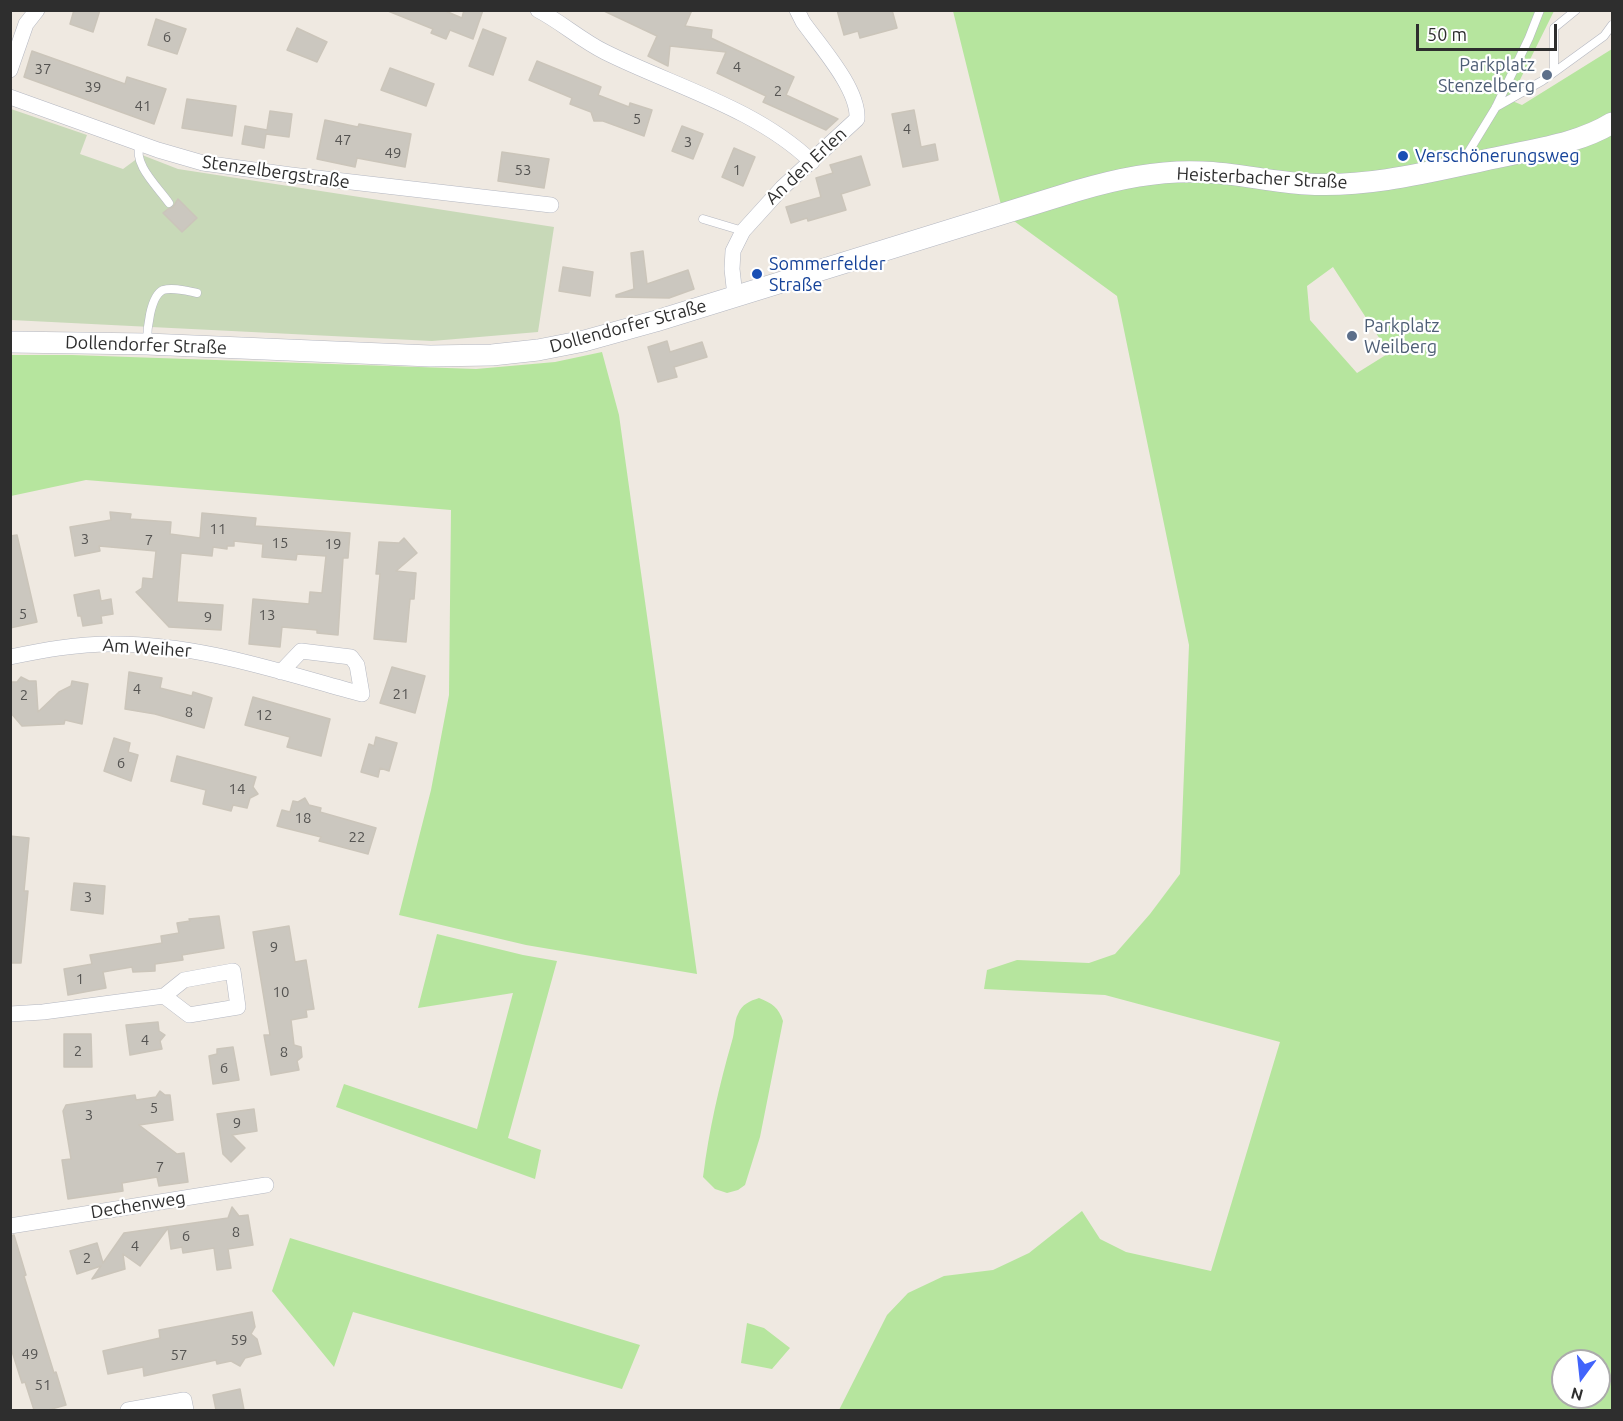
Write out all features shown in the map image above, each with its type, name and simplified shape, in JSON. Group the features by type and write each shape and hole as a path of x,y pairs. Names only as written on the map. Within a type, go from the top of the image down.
{"main road":[{"name":"Heisterbacher Straße","path":"1051,199 1106,182 1172,171 1203,172 1305,184 1339,185 1406,176 1553,145 1583,136 1612,123"},
{"name":"Dollendorfer Straße","path":"10,342 147,344 430,356 492,355 538,350 584,341 1051,199"}],"street":[{"path":"10,70 26,24 36,10"},
{"path":"538,10 603,51 718,103 773,132 793,144 812,162"},
{"name":"An den Erlen","path":"735,296 733,251 742,231 759,210 856,119 857,111 849,88 797,10"},
{"name":"Stenzelbergstraße","path":"10,97 140,144 203,163 552,205"},
{"name":"Am Weiher","path":"10,657 65,646 112,644 194,650 362,694 357,665 351,657 301,651 281,672"},
{"path":"10,1014 43,1012 164,996 184,980 233,971 238,1007 189,1015 164,996"},
{"name":"Dechenweg","path":"10,1226 266,1185"},
{"path":"128,1410 184,1400 186,1410"}],"lane":[{"path":"1460,165 1496,107 1540,10"},
{"path":"1554,71 1554,28 1576,10"},
{"path":"1496,107 1527,90 1604,36 1612,26"},
{"path":"140,144 137,151 139,161 169,203"},
{"path":"704,219 742,231"},
{"path":"147,344 147,325 156,296 161,291 169,289 197,292"}],"green space":[{"path":"953,11 1554,11 1510,100 1522,105 1612,49 1612,1410 839,1410 887,1315 908,1293 944,1276 993,1270 1029,1253 1082,1211 1100,1239 1126,1252 1211,1271 1280,1042 1105,995 984,989 987,970 1017,960 1089,963 1115,954 1150,914 1180,874 1189,645 1117,296 1003,213","holes":["1333,267 1389,353 1357,373 1310,320 1307,286"]},
{"path":"11,109 87,135 80,154 123,169 142,155 178,169 554,227 538,332 432,341 11,320"},
{"path":"602,352 619,415 697,974 526,945 399,915 431,790 449,695 451,510 86,480 11,496 11,355 72,355 476,369 555,362"},
{"path":"437,934 557,961 508,1138 541,1150 535,1179 336,1107 344,1084 477,1129 513,993 418,1008"},
{"path":"759,998 774,1007 783,1021 760,1137 745,1185 727,1193 715,1189 703,1177 708,1142 737,1017 744,1005"},
{"path":"290,1238 640,1345 622,1389 353,1312 334,1367 272,1291"},
{"path":"747,1323 764,1328 790,1348 772,1369 741,1363"}],"building":[{"path":"74,10 100,10 93,32 70,24"},
{"path":"443,10 462,18 464,10 483,10 473,39 450,30 446,39 431,33 433,29 388,11"},
{"path":"602,10 692,10 685,26 712,30 711,38 794,77 786,95 838,119 826,130 763,102 766,96 717,73 726,52 670,46 668,66 648,56 657,36"},
{"path":"837,10 892,10 897,28 860,38 858,31 844,35"},
{"path":"156,19 186,29 177,54 148,45"},
{"path":"297,28 327,42 317,62 287,50"},
{"path":"483,29 506,38 493,75 469,66"},
{"path":"32,51 125,84 127,77 166,89 154,124 24,77"},
{"path":"537,61 601,87 598,95 629,107 630,103 652,110 644,136 603,121 594,121 591,112 570,104 572,98 529,80"},
{"path":"390,68 434,84 426,106 381,90"},
{"path":"187,99 236,106 232,136 182,128"},
{"path":"914,110 921,147 935,144 938,160 903,167 892,114"},
{"path":"270,111 292,114 289,137 266,134 264,148 242,144 245,126 267,130"},
{"path":"325,120 411,134 405,167 357,158 355,167 317,159"},
{"path":"682,126 703,134 693,159 672,151"},
{"path":"734,148 755,157 743,186 722,177"},
{"path":"502,152 549,159 544,188 498,181"},
{"path":"861,156 870,185 841,194 846,210 808,221 807,218 791,223 786,207 821,197 816,178 833,173 830,165"},
{"path":"178,199 197,218 182,232 163,213 173,207"},
{"path":"643,251 647,284 688,270 694,289 669,298 616,297 616,295 634,289 631,253"},
{"path":"563,267 593,272 590,296 559,291"},
{"path":"667,341 670,352 702,342 707,357 674,367 677,377 658,382 648,347"},
{"path":"110,512 131,514 130,519 171,522 170,534 200,538 202,513 256,518 255,526 350,533 348,558 343,558 338,635 317,633 317,630 282,627 280,647 249,644 253,599 309,604 310,592 322,593 326,556 297,554 296,560 262,557 263,544 234,541 234,546 227,546 227,549 213,547 212,556 181,553 177,602 223,605 221,630 169,627 136,592 142,588 143,578 153,579 156,551 99,546 100,551 75,556 70,527 111,520"},
{"path":"17,535 37,622 10,628 10,536"},
{"path":"404,538 417,553 396,571 416,573 414,599 410,599 406,642 374,639 380,574 376,574 379,542 399,543"},
{"path":"99,590 101,601 111,599 113,614 101,616 102,623 83,626 81,616 78,616 74,595"},
{"path":"392,667 425,676 415,713 380,703"},
{"path":"129,672 162,678 160,688 192,696 193,692 212,698 204,728 155,714 125,709"},
{"path":"21,677 29,681 36,681 38,712 59,692 71,686 72,681 88,684 82,724 65,720 64,724 22,726 10,712 10,682 17,682"},
{"path":"253,697 330,719 321,756 287,747 290,737 245,725"},
{"path":"376,737 397,743 389,771 380,768 378,777 361,772 369,744 374,746"},
{"path":"114,738 130,743 128,752 138,755 131,781 104,771"},
{"path":"177,756 256,777 253,787 258,794 250,798 247,808 233,805 231,811 203,804 206,790 171,781"},
{"path":"305,798 309,805 321,808 320,812 376,828 368,854 319,841 321,837 277,826 282,810 290,812 293,801 298,802"},
{"path":"10,836 29,838 24,891 28,891 21,963 10,963"},
{"path":"74,883 105,886 103,914 71,910"},
{"path":"219,916 224,948 182,955 183,960 155,964 155,971 133,972 132,967 103,972 106,988 68,995 64,969 92,964 90,955 162,943 161,936 179,933 177,923 190,921 189,919"},
{"path":"289,926 295,962 306,960 314,1009 306,1010 307,1017 291,1020 294,1045 301,1047 302,1057 297,1061 299,1070 271,1075 264,1035 270,1035 253,932"},
{"path":"158,1022 159,1031 165,1035 160,1041 162,1049 130,1055 126,1025"},
{"path":"64,1034 91,1034 92,1067 64,1067"},
{"path":"233,1047 239,1080 213,1084 209,1056 217,1054 217,1049"},
{"path":"160,1091 165,1095 170,1095 173,1120 139,1125 177,1154 184,1153 188,1182 159,1186 157,1177 122,1183 123,1191 68,1199 62,1160 71,1159 63,1111 66,1105 135,1095 136,1100 156,1097"},
{"path":"254,1109 257,1131 232,1135 245,1148 231,1162 223,1154 217,1114"},
{"path":"232,1207 239,1216 248,1215 253,1245 228,1249 231,1268 217,1270 214,1248 183,1253 182,1247 171,1249 168,1228 140,1266 123,1254 125,1269 92,1279 101,1266 77,1274 70,1251 97,1243 103,1263 124,1233 228,1218"},
{"path":"14,1235 26,1275 24,1276 66,1405 48,1410 34,1410 25,1382 22,1383 10,1345 10,1236"},
{"path":"252,1312 255,1327 251,1334 257,1339 261,1354 245,1358 240,1366 231,1361 217,1364 216,1360 144,1376 143,1367 108,1374 103,1351 160,1338 159,1330"},
{"path":"240,1389 244,1410 216,1410 213,1395"}],"place":[{"name":"Parkplatz Stenzelberg","path":"1547,75"},
{"name":"Verschönerungsweg","path":"1403,156"},
{"name":"Sommerfelder Straße","path":"757,274"},
{"name":"Parkplatz Weilberg","path":"1352,336"}]}
